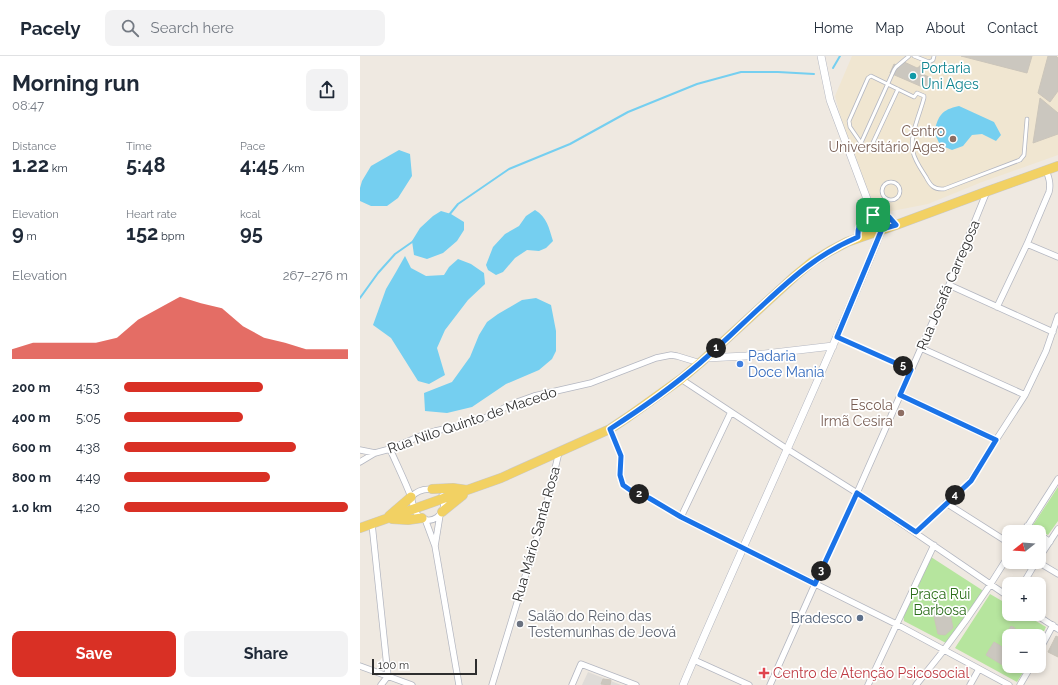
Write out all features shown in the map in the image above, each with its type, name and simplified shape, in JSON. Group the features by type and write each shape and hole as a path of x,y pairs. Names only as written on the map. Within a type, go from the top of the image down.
{"main road":[{"path":"360,528 501,478 610,429 703,361 795,276 812,262 830,251 858,237 896,225 1058,166"},
{"path":"432,489 453,488 469,490"},
{"path":"441,514 469,490"},
{"path":"387,519 410,497"},
{"path":"387,519 423,519"}],"street":[{"path":"821,56 830,100 873,215"},
{"path":"997,307 1027,244 1049,192 1050,180 1046,170"},
{"name":"Rua Josafá Carregosa","path":"770,685 949,285 988,191"},
{"path":"858,237 858,229 862,221 873,215 884,215 896,225"},
{"path":"684,685 837,337 882,229"},
{"path":"1027,244 1058,257"},
{"path":"949,285 1053,332"},
{"path":"916,532 973,478 1025,395 1040,364 1058,316"},
{"path":"837,337 911,370"},
{"path":"703,361 833,346"},
{"path":"921,348 1025,395"},
{"name":"Rua Nilo Quinto de Macedo","path":"360,462 375,453 435,430 481,420 508,406 534,396 591,383 656,358 671,355 703,361"},
{"path":"680,379 787,450 857,493 916,532 1002,593"},
{"path":"900,395 996,440"},
{"path":"681,517 731,412"},
{"path":"610,429 621,456 620,475 623,485 630,490 649,498 681,517 896,624 1009,685"},
{"path":"390,448 414,510 423,519 435,546 459,685"},
{"path":"360,450 375,453"},
{"name":"Rua Mário Santa Rosa","path":"492,685 545,511 560,452"},
{"path":"1028,525 1058,479"},
{"path":"410,497 422,490 432,489 438,492 444,499 444,508 441,514 435,546"},
{"path":"946,504 1002,539"},
{"path":"423,519 433,520 441,514"},
{"path":"372,524 388,676 381,685"},
{"path":"1046,548 1058,529"},
{"path":"1046,539 1050,542"},
{"path":"868,685 934,545"},
{"path":"916,685 944,650 1002,567"},
{"path":"1046,567 1058,574"},
{"path":"1046,621 1056,627 1046,641"},
{"path":"694,660 749,685"},
{"path":"572,685 581,664 636,685"},
{"path":"360,666 412,685"},
{"path":"970,685 979,669"},
{"path":"1020,685 1027,673"}],"lane":[{"path":"861,144 895,68 909,56"},
{"path":"914,56 929,62 934,60 934,56"},
{"path":"898,89 870,149 867,150 862,146 850,126 850,121 868,78 872,76 888,84 898,89 914,97 917,93 924,97 912,136 912,145 914,156 925,176 936,189 944,189 1020,160 1024,154 1027,119"},
{"path":"887,183 895,183 899,186 900,194 895,200 887,199 883,196 882,188 887,183"}],"shaded area":[{"name":"Centro Universitário Ages","path":"852,56 1058,56 1058,155 982,182 928,204 887,212 877,208 865,184 842,122 835,96"},
{"path":"588,672 621,685 582,685"}],"green space":[{"path":"1058,487 1058,521 1048,535 1046,534 1046,525 1033,525"},
{"name":"Praça Rui Barbosa","path":"931,557 982,590 982,594 946,643 904,621 903,614"},
{"name":"Praça Rui Barbosa","path":"990,594 1002,601 1002,621 1036,621 1046,627 1045,629 1002,629 1002,673 1023,673 1017,682 955,648"}],"water":[{"path":"959,106 994,122 1001,135 996,141 982,134 972,135 963,146 952,150 940,145 934,132 937,121 939,117 948,109"},
{"path":"399,150 410,154 412,176 398,198 387,206 371,206 360,201 360,188 362,181 371,166"},
{"path":"535,210 545,219 553,241 546,248 539,251 527,250 515,258 503,272 496,275 488,270 486,265 493,247 505,234 519,226 526,216"},
{"path":"441,211 451,214 464,222 464,230 457,241 443,253 427,259 414,255 412,241 420,228"},
{"path":"405,256 411,268 426,276 444,275 449,267 458,259 471,264 484,273 485,284 468,300 445,330 437,348 445,375 429,384 418,381 391,338 373,325 386,289"},
{"path":"536,298 551,305 556,331 556,351 552,359 539,370 506,384 472,407 447,413 425,411 424,393 452,382 470,357 479,335 487,322 522,300"}],"building":[{"path":"961,56 1032,56 1027,73"},
{"path":"1048,56 1056,56 1058,58 1058,91 1050,102 1038,93"},
{"name":"Portaria Uni Ages","path":"902,61 917,68 922,63 925,64 923,68 924,75 932,78 927,89 890,73 894,64 900,67"},
{"path":"1040,98 1058,113 1058,134 1033,143"},
{"path":"949,608 953,628 945,635 938,634 933,612"},
{"path":"1011,626 1015,628 1015,629 1009,629"},
{"path":"1056,636 1058,637 1058,657 1048,652"},
{"path":"994,642 1002,647 1002,665 986,655"},
{"path":"603,679 611,680 610,685 601,684"}],"waterway":[{"path":"833,68 840,56"},
{"path":"449,215 458,204 509,169 570,144 628,112 697,84 741,72 814,74"},
{"path":"360,298 378,273 395,254 415,240"}],"place":[{"name":"Portaria Uni Ages","path":"913,76"},
{"name":"Centro Universitário Ages","path":"953,139"},
{"name":"Padaria Doce Mania","path":"740,364"},
{"name":"Escola Irmã Cesira","path":"901,413"},
{"name":"Bradesco","path":"860,618"},
{"name":"Salão do Reino das Testemunhas de Jeová","path":"520,624"},
{"name":"Centro de Atenção Psicosocial","path":"764,673"}],"route":[{"path":"878,214 889,217 896,225 882,229 837,337 911,370 900,395 996,440 971,481 916,532 857,493 815,584 681,517 623,485 620,475 621,456 610,429 700,364 812,262 858,237 858,229 862,221 873,215 878,214"}]}
